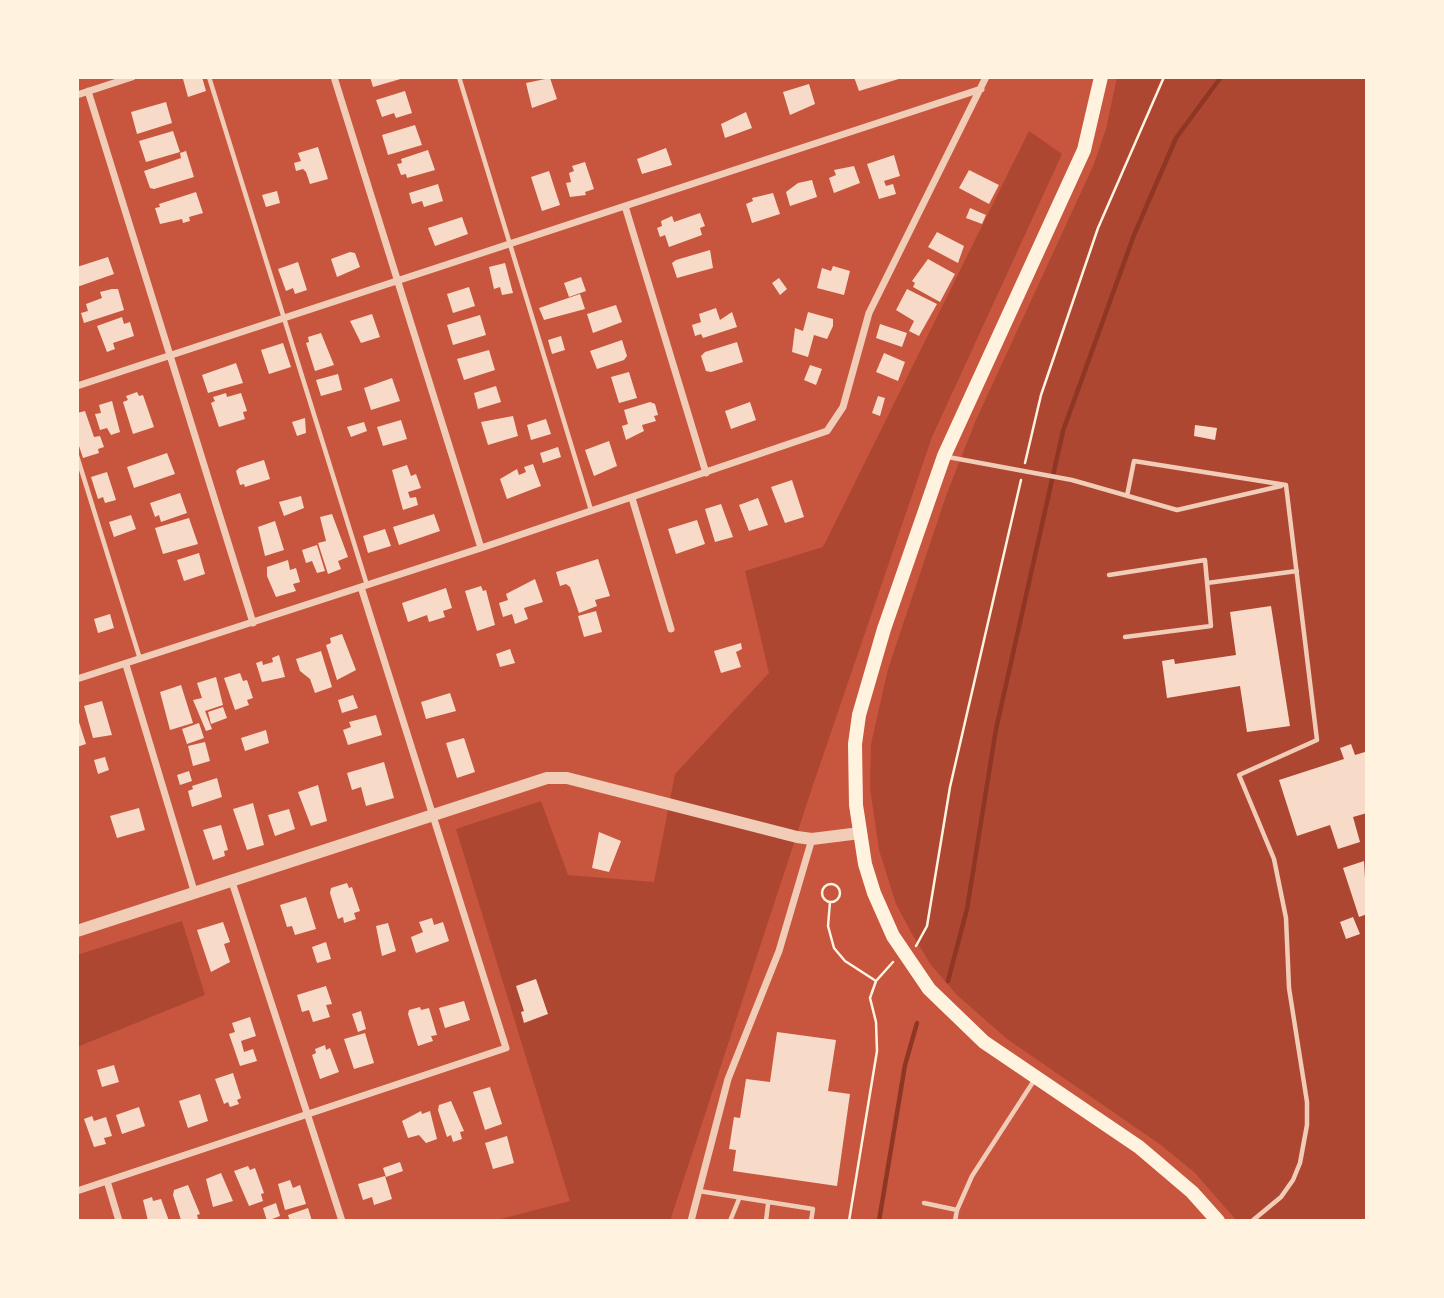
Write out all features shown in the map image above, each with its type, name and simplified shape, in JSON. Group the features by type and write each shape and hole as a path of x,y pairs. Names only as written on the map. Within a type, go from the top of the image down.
{"main road":[{"path":"1101,77 1084,150 944,456 884,629 859,715 855,777 860,833 874,892 893,936 929,989 966,1027 1139,1147 1192,1192 1218,1221"}],"street":[{"path":"77,95 132,77"},
{"path":"334,77 481,548"},
{"path":"77,679 632,498 818,435 832,426 843,407 869,313 986,77"},
{"path":"77,386 981,89"},
{"path":"88,91 253,623"},
{"path":"625,206 706,473"},
{"path":"632,498 671,629"},
{"path":"77,1191 309,1116 506,1048 432,817 364,586"},
{"path":"125,665 195,894"},
{"path":"77,931 232,883 540,780 567,778 812,839 860,833"},
{"path":"691,1221 728,1079 779,951 812,839"},
{"path":"232,883 342,1221"},
{"path":"107,1181 119,1221"}],"lane":[{"path":"209,77 364,586"},
{"path":"459,77 512,242 592,511"},
{"path":"77,456 140,660"},
{"path":"944,456 1072,480 1177,509 1286,485"},
{"path":"1127,496 1133,461 1286,485"},
{"path":"1252,1221 1281,1198 1293,1181 1300,1163 1307,1125 1307,1102 1289,988 1286,918 1275,859 1239,775 1317,740 1286,485"},
{"path":"1109,575 1205,560 1211,626 1125,638"},
{"path":"1207,583 1297,571"},
{"path":"955,1221 972,1176 1036,1078"},
{"path":"698,1191 813,1209 811,1221"},
{"path":"730,1221 739,1199"},
{"path":"924,1203 957,1210"},
{"path":"766,1221 768,1204"}],"path":[{"path":"914,947 925,935 952,775 1041,395 1094,241 1164,77"},
{"path":"834,884 841,895 836,901 830,902 824,900 822,892 826,885 834,884"},
{"path":"830,902 828,926 834,948 845,961 876,981"},
{"path":"849,1221 877,1051 876,1022 870,998 876,981 895,960"}],"shaded area":[{"path":"1117,77 1367,77 1367,1221 1237,1221 1195,1173 1161,1145 1007,1039 957,995 931,965 912,934 896,904 879,850 870,788 871,744 888,669 947,493 976,420 1094,164 1106,129"},
{"path":"1029,131 1062,154 932,437 814,782 670,1221 493,1221 570,1201 456,829 541,801 568,875 654,882 675,774 769,673 745,571 823,547"},
{"path":"182,921 205,995 77,1047 77,955"}],"building":[{"path":"202,77 206,91 188,97 183,79"},
{"path":"370,77 404,77 404,78 373,87"},
{"path":"854,77 902,77 902,78 859,91"},
{"path":"550,78 557,99 532,108 526,83"},
{"path":"809,84 815,104 790,115 783,92"},
{"path":"405,91 412,113 396,118 394,113 382,117 376,100"},
{"path":"166,102 172,123 137,134 131,112"},
{"path":"746,112 752,128 725,138 721,124"},
{"path":"415,125 422,145 388,155 382,135"},
{"path":"173,131 180,152 146,162 139,141"},
{"path":"318,147 328,179 310,184 306,172 303,169 296,171 294,163 301,161 298,153"},
{"path":"666,148 672,165 642,174 637,159"},
{"path":"428,150 435,170 407,178 406,174 401,175 397,164 402,163 401,159"},
{"path":"186,151 194,177 150,188 144,171 181,158 180,153"},
{"path":"894,155 900,176 884,181 886,186 893,184 896,194 879,199 867,164"},
{"path":"585,162 594,189 585,192 586,195 570,197 566,183 571,182 569,173 574,171 572,166"},
{"path":"854,166 860,183 834,193 829,178 836,175 834,170"},
{"path":"969,170 999,185 989,204 959,188"},
{"path":"549,171 560,205 542,211 531,177"},
{"path":"812,180 817,197 790,206 786,192 798,183"},
{"path":"438,184 443,201 424,207 422,201 412,204 409,193"},
{"path":"277,191 280,203 266,207 262,195"},
{"path":"196,192 203,213 189,217 190,221 183,223 182,219 160,224 155,208 160,207 159,204"},
{"path":"773,193 780,214 752,223 746,204 753,201 752,198"},
{"path":"970,208 986,215 982,224 966,218"},
{"path":"700,213 705,226 700,228 702,235 669,247 665,235 660,237 657,228 662,226 661,221 672,216 674,222"},
{"path":"462,217 468,234 435,246 428,228"},
{"path":"937,232 964,246 958,263 928,247"},
{"path":"710,250 713,268 677,278 672,263"},
{"path":"350,252 355,253 360,267 337,277 331,259"},
{"path":"108,257 114,274 77,287 77,267"},
{"path":"928,259 955,274 940,302 913,287 915,283 912,281"},
{"path":"298,262 307,290 295,294 293,288 286,291 278,269"},
{"path":"505,263 513,293 502,295 500,287 494,289 489,267"},
{"path":"833,266 850,271 844,295 817,288 822,268 831,271"},
{"path":"581,277 586,291 569,297 564,283"},
{"path":"779,278 787,289 780,295 772,283"},
{"path":"469,287 475,306 453,313 447,294"},
{"path":"118,289 124,310 84,323 81,313 88,311 86,304 102,298 100,292"},
{"path":"907,289 937,304 919,336 909,331 914,321 896,310"},
{"path":"580,294 585,309 544,320 539,308"},
{"path":"616,305 622,322 593,333 587,314"},
{"path":"716,308 720,320 732,312 737,327 703,338 701,334 695,336 692,325 701,322 699,314"},
{"path":"808,312 833,319 833,326 827,339 814,335 808,357 792,352 795,328 803,331"},
{"path":"372,314 380,337 361,343 350,321"},
{"path":"480,315 486,335 453,345 447,325"},
{"path":"122,317 124,324 130,322 134,336 113,343 115,349 107,352 97,326"},
{"path":"880,324 907,333 902,347 876,338"},
{"path":"321,333 334,365 315,371 306,343 309,342 308,337"},
{"path":"561,336 565,350 552,354 548,340"},
{"path":"622,340 627,356 624,360 597,369 590,351"},
{"path":"737,342 743,362 711,372 706,371 701,356 705,352"},
{"path":"283,343 291,367 269,374 261,350"},
{"path":"489,350 495,370 464,380 457,359"},
{"path":"884,353 905,362 898,381 876,372"},
{"path":"236,363 243,383 208,393 202,375"},
{"path":"810,365 822,369 816,385 804,380"},
{"path":"629,372 637,398 619,403 611,377"},
{"path":"338,374 342,390 321,396 316,380"},
{"path":"392,378 400,401 371,410 364,388"},
{"path":"496,386 501,402 478,409 474,393"},
{"path":"137,392 139,396 143,395 154,427 133,434 123,402 128,400 126,396"},
{"path":"226,393 227,397 241,393 247,411 243,412 245,419 219,427 211,403 215,401 213,397"},
{"path":"878,396 885,398 880,416 872,413"},
{"path":"112,401 120,432 111,435 107,428 100,430 95,414 101,413 99,405"},
{"path":"650,402 655,404 658,415 654,416 656,421 642,425 644,431 626,440 622,426 628,424 624,410"},
{"path":"750,402 756,420 731,429 725,411"},
{"path":"85,411 94,437 100,436 104,447 98,449 99,453 83,458 77,440 77,413"},
{"path":"513,416 518,436 488,445 481,422"},
{"path":"305,418 306,433 297,436 292,422"},
{"path":"546,419 551,434 531,440 527,425"},
{"path":"401,420 407,439 383,446 377,427"},
{"path":"364,422 367,431 351,437 347,427"},
{"path":"1195,425 1217,428 1215,440 1194,436"},
{"path":"609,441 617,466 594,476 585,450"},
{"path":"558,447 561,457 543,463 540,453"},
{"path":"167,453 175,474 134,488 127,467"},
{"path":"264,460 270,479 245,487 244,484 240,485 236,471"},
{"path":"533,464 541,486 507,499 500,479 517,469 519,475 526,472 524,467"},
{"path":"407,465 411,476 416,474 421,488 408,492 410,498 416,497 418,505 403,510 392,470"},
{"path":"107,472 116,500 105,503 103,497 98,499 91,477"},
{"path":"792,480 804,517 785,523 771,487"},
{"path":"180,493 187,513 161,522 159,515 155,517 150,503"},
{"path":"301,496 304,508 284,516 279,502"},
{"path":"758,498 768,525 749,531 739,505"},
{"path":"721,504 733,537 715,542 705,509"},
{"path":"332,514 348,557 338,561 341,569 328,574 318,543 326,541 320,517"},
{"path":"434,514 440,531 399,545 393,527"},
{"path":"131,515 136,529 114,537 109,522"},
{"path":"189,518 198,544 163,554 155,528"},
{"path":"697,520 705,544 676,554 668,529"},
{"path":"275,521 284,550 265,556 258,527"},
{"path":"385,529 391,546 368,553 363,536"},
{"path":"317,545 325,571 317,573 312,561 306,563 302,550"},
{"path":"199,553 205,574 184,581 177,560"},
{"path":"598,559 610,596 595,600 597,606 579,613 570,587 566,584 560,586 556,572"},
{"path":"288,560 290,570 296,568 300,582 293,584 296,591 276,597 267,576 267,567"},
{"path":"535,579 543,602 524,608 528,619 515,624 512,614 503,617 499,603 508,600 506,594"},
{"path":"481,586 483,591 486,590 495,625 477,631 465,591"},
{"path":"446,588 452,608 443,611 445,617 429,622 427,615 408,622 402,603"},
{"path":"1271,606 1290,726 1247,732 1240,686 1167,698 1162,661 1174,659 1175,664 1236,655 1230,612"},
{"path":"596,611 602,632 584,637 578,616"},
{"path":"110,614 114,628 98,633 94,619"},
{"path":"342,634 356,670 337,680 326,645 331,643 330,638"},
{"path":"741,643 742,649 736,652 741,667 721,673 714,651"},
{"path":"510,649 515,663 500,667 496,654"},
{"path":"321,651 332,687 315,693 310,679 300,671 296,659"},
{"path":"279,655 285,677 262,682 256,663 262,661 263,665 273,662 272,658"},
{"path":"240,673 243,681 247,680 253,698 247,700 249,705 235,710 224,678"},
{"path":"216,677 223,705 205,711 212,729 206,731 193,700 202,698 197,683"},
{"path":"181,685 193,723 170,730 160,692"},
{"path":"450,693 456,711 426,719 421,702"},
{"path":"353,695 358,708 342,713 338,700"},
{"path":"102,701 112,735 93,738 84,706"},
{"path":"223,707 227,718 211,724 208,712"},
{"path":"376,715 382,735 348,745 343,730 351,727 349,722"},
{"path":"77,716 86,744 77,747"},
{"path":"199,723 204,738 187,744 182,729"},
{"path":"266,730 269,743 245,751 241,738"},
{"path":"464,738 475,772 457,778 446,743"},
{"path":"205,742 210,761 193,766 188,746"},
{"path":"1351,744 1355,755 1365,752 1367,760 1367,813 1353,817 1360,842 1338,849 1330,825 1297,836 1279,780 1344,759 1340,748"},
{"path":"105,757 109,770 98,774 94,760"},
{"path":"384,762 394,798 366,806 361,787 352,790 347,773"},
{"path":"189,771 192,781 180,785 177,775"},
{"path":"217,778 222,797 192,807 188,791 193,789 192,786"},
{"path":"318,785 327,821 311,826 298,792"},
{"path":"253,803 264,845 247,850 233,809"},
{"path":"139,808 145,830 117,838 110,816"},
{"path":"289,809 295,829 275,836 268,815"},
{"path":"221,825 228,850 224,851 225,856 213,860 203,830"},
{"path":"599,832 621,841 609,872 592,868"},
{"path":"1364,861 1367,914 1359,917 1343,868"},
{"path":"347,883 349,888 352,887 360,911 354,913 356,919 344,923 343,917 338,919 330,893 331,888"},
{"path":"306,897 316,929 295,935 292,926 287,927 280,905"},
{"path":"1353,917 1360,934 1346,939 1340,922"},
{"path":"432,918 434,925 443,922 449,941 416,953 411,937 423,932 419,922"},
{"path":"223,922 230,942 224,944 230,962 211,972 197,930"},
{"path":"388,923 396,951 382,956 376,926"},
{"path":"326,942 331,959 317,963 312,947"},
{"path":"536,979 548,1014 524,1023 521,1012 524,1011 516,986"},
{"path":"326,986 332,1004 326,1005 330,1017 313,1022 309,1010 302,1012 297,995"},
{"path":"464,1001 470,1020 445,1028 439,1008"},
{"path":"420,1007 421,1010 429,1008 437,1035 431,1036 433,1041 418,1046 408,1014 409,1010"},
{"path":"361,1011 366,1029 358,1032 352,1014"},
{"path":"250,1017 256,1036 241,1041 244,1052 253,1049 257,1061 240,1066 229,1034 235,1032 232,1023"},
{"path":"777,1032 836,1040 828,1091 850,1094 837,1186 733,1171 736,1150 729,1149 734,1117 740,1118 746,1079 770,1082"},
{"path":"365,1033 374,1063 354,1069 344,1039"},
{"path":"325,1045 326,1050 330,1048 339,1072 320,1079 312,1055 316,1053 315,1049"},
{"path":"114,1065 119,1082 102,1087 97,1070"},
{"path":"233,1073 241,1098 237,1100 239,1104 230,1107 228,1102 224,1104 215,1079"},
{"path":"490,1087 502,1124 485,1130 473,1092"},
{"path":"200,1094 208,1121 188,1128 179,1101"},
{"path":"451,1101 464,1131 460,1132 462,1139 453,1142 451,1135 447,1137 438,1110 439,1105"},
{"path":"139,1107 145,1126 122,1134 116,1115"},
{"path":"421,1111 422,1114 430,1111 437,1139 426,1143 419,1135 408,1138 402,1121"},
{"path":"92,1116 94,1121 106,1117 112,1136 104,1138 106,1144 94,1147 84,1119"},
{"path":"507,1136 514,1163 493,1169 485,1143"},
{"path":"400,1162 403,1171 386,1177 383,1168"},
{"path":"248,1166 250,1170 255,1168 264,1193 261,1194 263,1201 249,1206 234,1171"},
{"path":"221,1173 233,1201 213,1207 206,1179"},
{"path":"385,1176 392,1199 374,1205 372,1197 363,1200 358,1184"},
{"path":"290,1180 293,1188 300,1185 306,1204 285,1210 278,1184"},
{"path":"188,1185 200,1214 197,1215 198,1219 192,1221 181,1220 173,1195 174,1190"},
{"path":"152,1197 153,1201 161,1199 169,1221 148,1221 143,1200"},
{"path":"276,1203 280,1216 267,1221 263,1208"},
{"path":"308,1208 312,1221 290,1221 288,1215"}],"waterway":[{"path":"948,981 967,909 996,729 1063,431 1134,235 1176,138 1221,77"},
{"path":"879,1221 905,1065 917,1023"}]}
